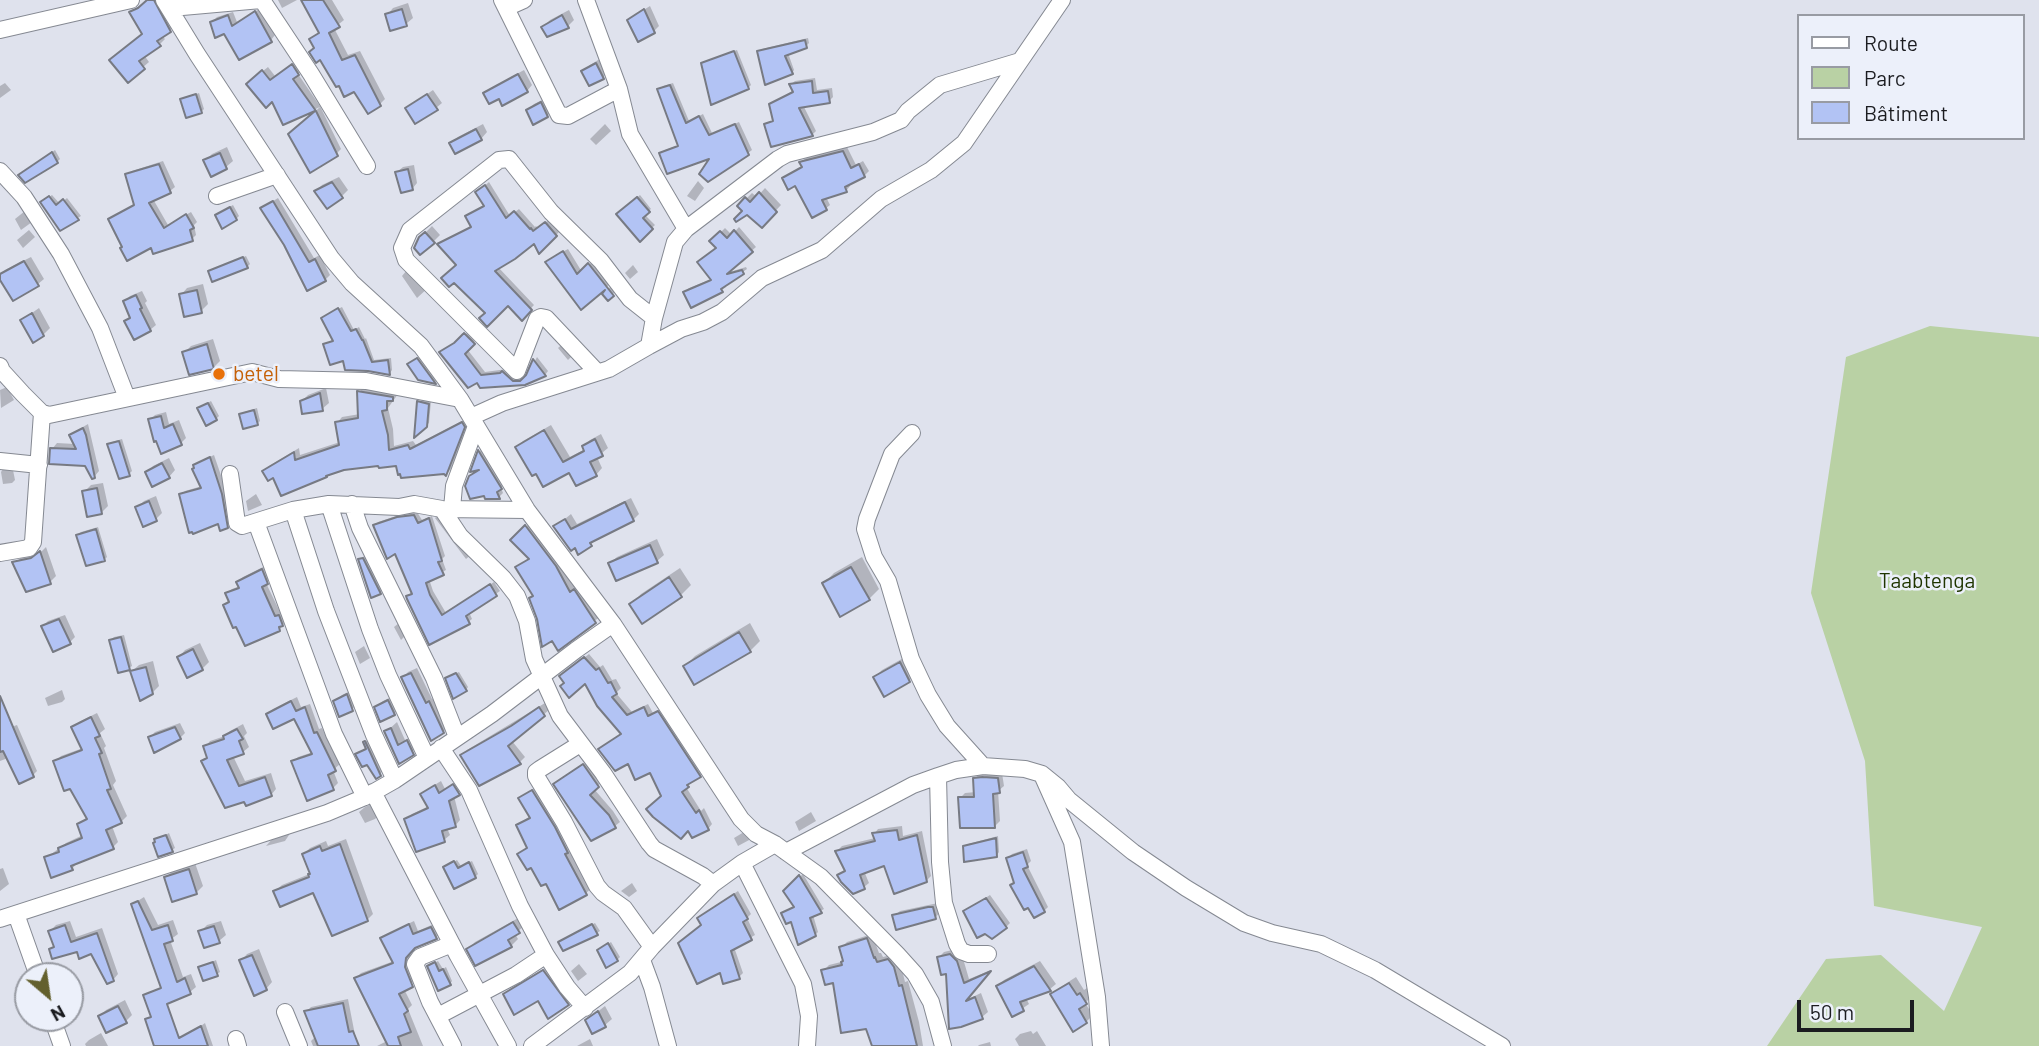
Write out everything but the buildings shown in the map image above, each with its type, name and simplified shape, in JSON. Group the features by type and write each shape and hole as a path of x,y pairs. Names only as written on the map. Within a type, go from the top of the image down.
{"street":[{"path":"0,30 131,0"},
{"path":"367,166 311,74 261,0 167,4 331,258 352,283 421,346 460,398 527,510 613,624 741,819 756,834 821,877 915,974 931,1002 943,1046"},
{"path":"524,0 504,4 559,115 568,116 619,89"},
{"path":"586,0 619,89 630,134 686,229"},
{"path":"713,884 654,849 603,773 560,716 534,659 527,621 517,596 503,578 460,536 447,509 474,422 502,403 609,369 681,329 703,323 722,312 762,278 822,250 881,200 931,170 964,143 1062,0"},
{"path":"649,346 673,246 686,229 787,154 873,132 901,120 940,85 1020,61"},
{"path":"524,395 517,371 402,253 404,240 410,230 499,160 509,159 551,212 601,261 630,299 654,318"},
{"path":"0,172 24,197 61,254 100,328 127,398"},
{"path":"217,196 277,175"},
{"path":"517,371 537,319 541,317 546,318 597,372"},
{"path":"1,370 42,413 49,415 252,372 279,379 366,381 460,398"},
{"path":"0,553 29,548 32,545 42,413"},
{"path":"912,433 892,454 865,529 874,557 888,580 911,659 928,695 947,726 983,766"},
{"path":"0,461 38,465"},
{"path":"230,474 238,524 244,526 293,510 329,504 399,507 414,503 447,509 527,510"},
{"path":"329,504 388,676 427,758"},
{"path":"352,504 360,527 424,655 457,737"},
{"path":"293,510 326,611 374,735 395,780"},
{"path":"256,522 334,734 508,1046"},
{"path":"0,919 327,813 369,794 395,780 492,714 613,624"},
{"path":"580,744 537,771 537,776 597,886 624,908 647,954 666,1045"},
{"path":"441,748 469,790 520,906 547,956 567,987 585,1008"},
{"path":"532,1046 630,973 713,884 742,863 780,848 913,785 956,770 983,766 1025,769 1042,774 1069,800 1133,852 1244,923 1272,933 1321,944 1375,971 1502,1046"},
{"path":"1042,774 1072,842 1097,998 1101,1046"},
{"path":"938,776 944,903 961,951 988,954"},
{"path":"742,863 803,984 809,1016 807,1046"},
{"path":"16,914 33,962"},
{"path":"452,944 420,957 416,968 453,1046"},
{"path":"438,1016 547,956"},
{"path":"285,1012 299,1046"}],"green space":[{"name":"Taabtenga","path":"1930,326 2039,337 2039,1046 1767,1046 1826,959 1881,955 1944,1011 1982,927 1874,906 1865,761 1811,593 1846,357"}],"place":[{"name":"betel","path":"219,374"}]}
